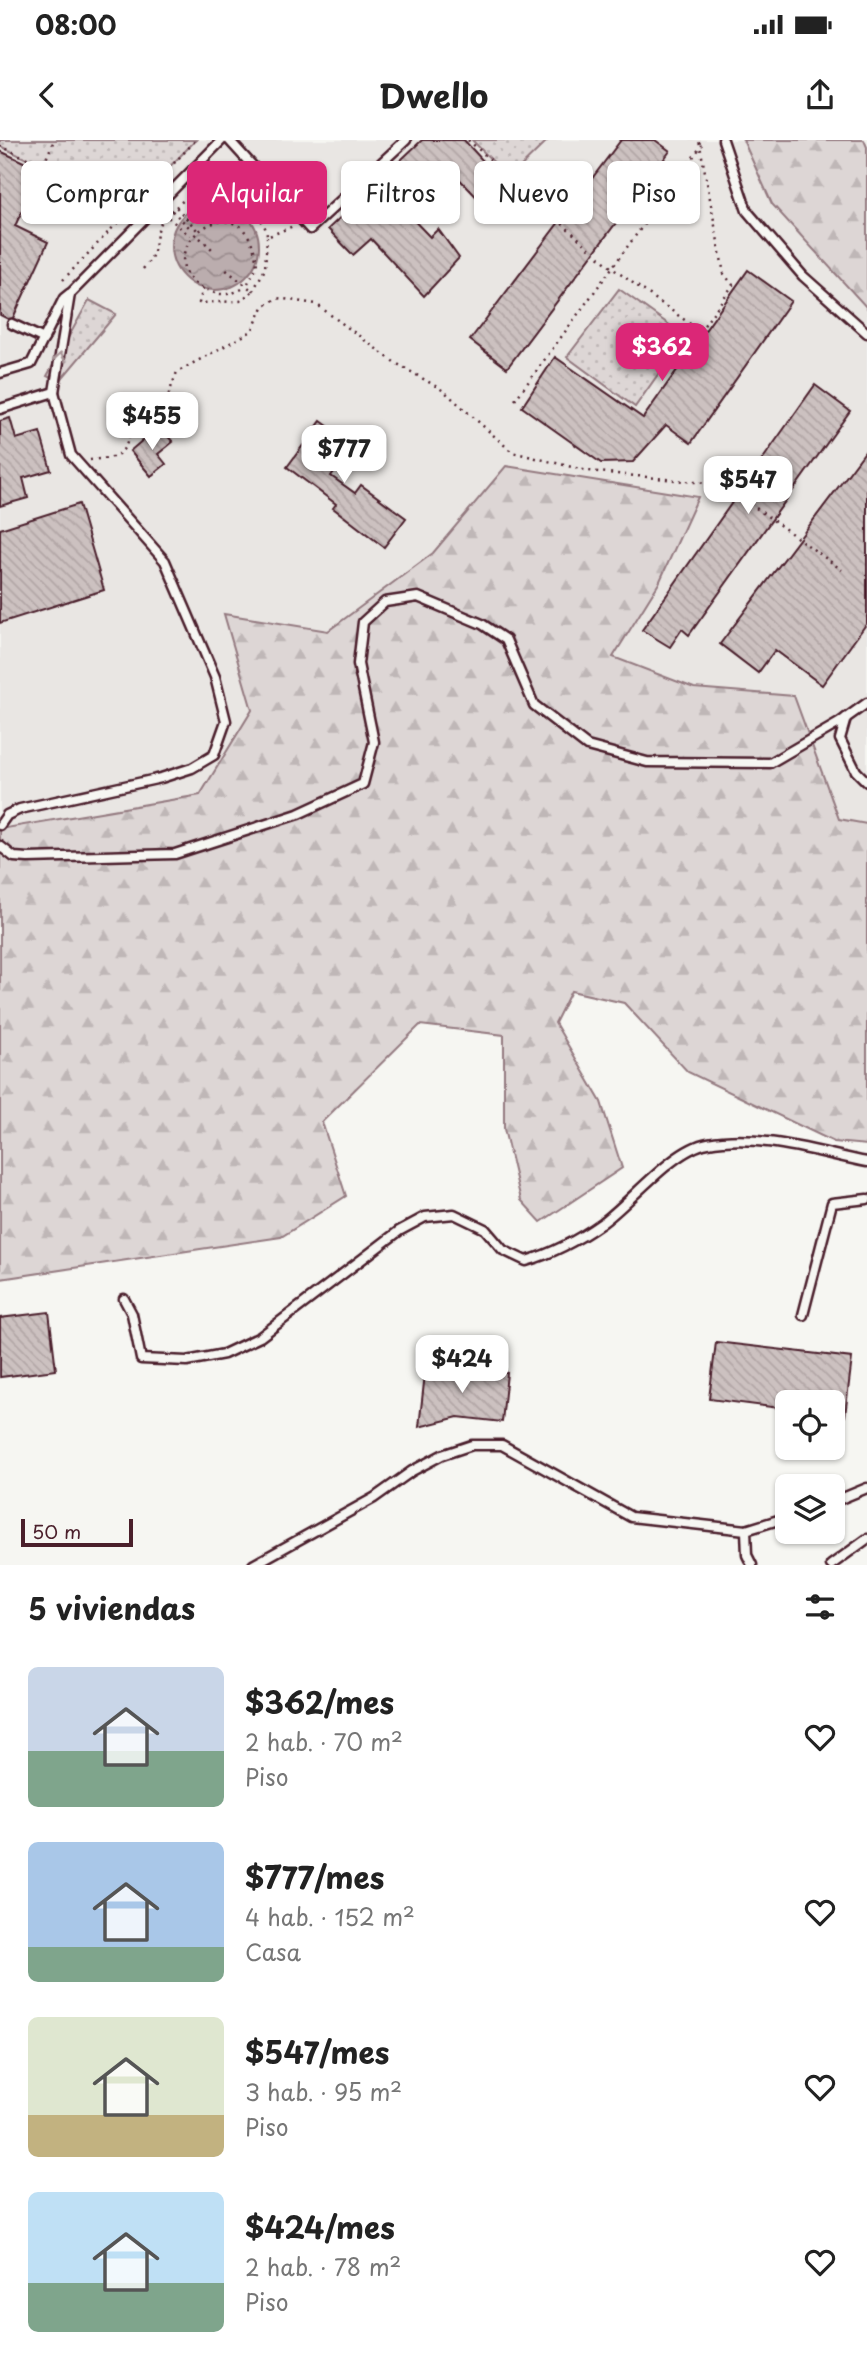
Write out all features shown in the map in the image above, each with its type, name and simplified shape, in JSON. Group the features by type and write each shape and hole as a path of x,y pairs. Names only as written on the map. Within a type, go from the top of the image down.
{"lane":[{"path":"0,373 31,364 64,298 222,140"},
{"path":"229,140 248,161"},
{"path":"327,213 406,140"},
{"path":"723,140 747,211 803,276 867,333"},
{"path":"0,825 7,815 20,809 161,778 192,768 214,755 226,722 215,677 165,561 71,455 54,392 70,294"},
{"path":"12,324 44,339"},
{"path":"0,410 54,392"},
{"path":"0,846 15,857 28,858 175,854 298,814 363,784 374,742 358,664 363,622 384,602 418,597 482,624 506,640 534,705 587,746 647,762 770,763 867,703"},
{"path":"846,718 840,739 856,771 867,782"},
{"path":"124,1299 132,1314 141,1359 199,1359 224,1354 260,1337 399,1231 425,1217 454,1214 485,1229 503,1250 526,1261 553,1254 603,1222 674,1161 706,1143 755,1140 867,1162"},
{"path":"803,1315 832,1203 867,1199"},
{"path":"253,1565 374,1498 412,1471 442,1455 472,1445 502,1445 631,1517 746,1530 775,1521"},
{"path":"845,1497 867,1488"},
{"path":"746,1530 747,1555 752,1565"},
{"path":"831,1565 867,1539"}],"path":[{"path":"45,161 54,140"},
{"path":"173,163 196,140"},
{"path":"468,140 612,268 700,331 733,285 724,274 699,140"},
{"path":"515,400 702,145"},
{"path":"0,146 37,161"},
{"path":"173,210 199,193 224,196 256,214 267,237 265,269 253,291 240,301 199,303 203,288"},
{"path":"173,210 190,228"},
{"path":"173,210 197,230"},
{"path":"242,289 226,295 193,283 184,267 184,253 191,236 197,230 217,220 230,222 251,238 257,266 248,283"},
{"path":"173,221 191,236"},
{"path":"64,280 115,224"},
{"path":"143,269 155,256 158,244 156,231 160,224"},
{"path":"267,237 295,224"},
{"path":"201,238 213,250"},
{"path":"225,269 253,291"},
{"path":"76,461 114,457 125,448 136,421 143,415 156,414 165,404 177,372 252,331 263,307 277,298 316,304 394,362 444,391 512,452 588,471 724,485 842,570"}],"shaded area":[{"path":"0,140 867,140 867,1010 633,901 0,1210"}],"green space":[{"path":"0,140 196,140 173,163 173,161 30,161 0,146"},
{"path":"472,140 548,140 526,161 492,161"},
{"path":"743,140 864,140 867,147 867,308 772,204"},
{"path":"619,289 685,336 635,407 567,357"},
{"path":"89,300 116,314 59,382 47,376"},
{"path":"506,466 698,497 659,583 613,657 694,688 794,696 839,819 867,824 867,1145 834,1142 688,1072 624,1003 571,991 555,1023 601,1102 622,1168 541,1222 521,1200 504,1129 504,1035 420,1025 322,1122 346,1196 281,1237 0,1279 0,829 200,795 252,710 224,614 328,631 433,553"}],"water":[{"path":"187,212 187,224 254,224 258,237 258,255 252,271 232,287 215,290 198,287 178,271 174,263 171,246 174,229"}],"building":[{"path":"422,140 464,140 483,161 474,161 474,194 460,180 460,161 400,161"},
{"path":"621,140 655,140 670,151 662,161 607,161 607,224 615,224 507,368 470,340 558,224 593,224 593,177"},
{"path":"0,151 22,161 21,213 15,226 48,242 13,318 0,315"},
{"path":"341,217 341,224 417,224 430,237 438,229 459,258 424,296 371,239 353,255 328,229"},
{"path":"748,270 791,301 691,443 666,425 633,462 601,463 522,407 555,357 643,418"},
{"path":"815,385 850,411 689,635 682,629 670,647 642,630"},
{"path":"10,418 16,439 40,432 51,470 23,478 28,498 0,506 0,421"},
{"path":"321,421 354,445 331,476 355,493 361,485 406,518 384,547 333,508 336,504 287,467"},
{"path":"164,432 173,442 158,454 166,464 151,476 130,451 151,433 156,439"},
{"path":"867,449 867,623 822,685 775,650 758,673 720,644"},
{"path":"79,504 104,590 0,623 0,529"},
{"path":"49,1312 56,1370 0,1377 0,1318"},
{"path":"716,1342 852,1358 845,1416 845,1390 775,1390 775,1407 709,1399"},
{"path":"426,1365 507,1373 502,1422 458,1417 419,1427"}]}
